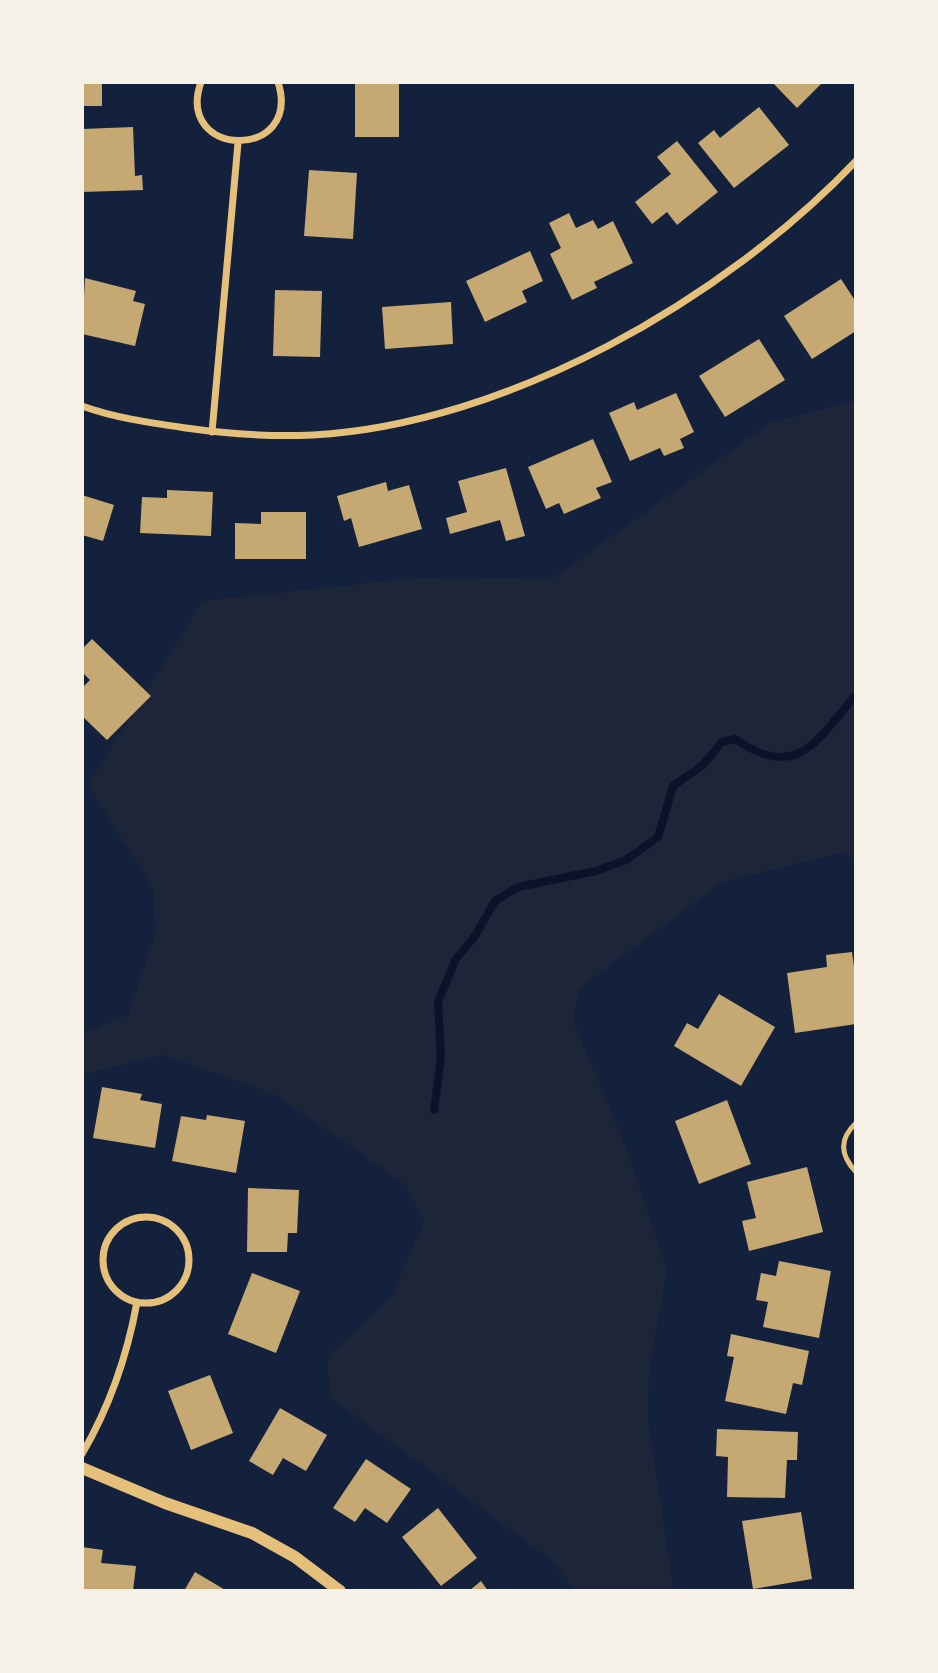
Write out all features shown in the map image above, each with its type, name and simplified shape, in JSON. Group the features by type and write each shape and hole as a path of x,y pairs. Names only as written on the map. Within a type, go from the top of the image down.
{"street":[{"path":"201,82 197,100 200,116 210,131 222,139 238,142 254,140 275,124 282,97 278,82"},
{"path":"212,432 238,142"},
{"path":"82,406 151,424 212,432 314,435 374,427 495,394 556,369 664,317 723,277 782,230 856,161"},
{"path":"138,1217 156,1218 168,1223 182,1236 188,1250 189,1266 184,1282 172,1294 156,1302 137,1303 119,1294 109,1283 103,1268 103,1252 109,1236 122,1224 138,1217"},
{"path":"82,1454 104,1415 120,1372 137,1303"},
{"path":"82,1468 165,1503 252,1533 295,1557 340,1591"}],"lane":[{"path":"856,1123 843,1140 843,1155 856,1172"}],"shaded area":[{"path":"856,400 856,859 840,853 722,882 579,988 573,1021 625,1145 667,1270 649,1369 648,1420 673,1591 575,1591 553,1561 330,1397 327,1357 392,1296 424,1221 405,1184 274,1094 163,1055 82,1075 82,1034 128,1015 156,931 153,888 88,785 203,601 414,578 555,577 770,423"}],"building":[{"path":"82,82 102,82 102,106 82,106"},
{"path":"355,82 399,82 399,137 355,137"},
{"path":"772,82 823,82 797,108"},
{"path":"759,107 789,145 734,188 698,143 714,130 720,138"},
{"path":"133,127 135,176 142,175 143,190 82,192 82,129"},
{"path":"677,141 718,192 677,225 667,212 652,224 635,202 671,174 657,157"},
{"path":"309,170 357,173 353,239 304,236"},
{"path":"569,213 576,228 593,220 598,229 613,221 633,263 594,282 597,288 572,300 550,254 561,248 549,223"},
{"path":"530,251 543,281 522,291 527,302 485,322 466,281"},
{"path":"85,278 136,291 133,301 145,304 135,346 82,334"},
{"path":"841,279 856,302 856,331 812,359 784,316"},
{"path":"275,290 322,291 320,357 273,356"},
{"path":"451,302 453,344 385,349 382,307"},
{"path":"759,339 785,380 725,417 699,376"},
{"path":"676,393 694,432 680,439 684,448 664,456 660,448 630,461 609,413 634,402 637,410"},
{"path":"593,439 612,482 596,488 601,498 564,514 559,503 546,509 528,467"},
{"path":"506,468 525,536 506,541 500,520 450,534 446,518 467,512 458,481"},
{"path":"386,482 388,491 409,485 422,529 359,547 351,518 344,521 337,496"},
{"path":"167,490 213,492 211,536 140,533 142,497 167,498"},
{"path":"82,495 114,505 103,541 82,535"},
{"path":"261,512 306,512 306,559 235,559 235,523 261,524"},
{"path":"92,639 151,696 107,740 82,716 82,688 90,680 82,672 82,649"},
{"path":"852,952 856,981 856,1024 795,1033 787,973 827,967 826,955"},
{"path":"719,994 775,1027 741,1086 674,1046 687,1023 698,1029"},
{"path":"102,1087 142,1094 140,1100 162,1104 155,1148 93,1138"},
{"path":"727,1100 751,1164 699,1184 675,1121"},
{"path":"207,1115 245,1121 236,1173 172,1161 181,1116 206,1120"},
{"path":"807,1167 823,1232 749,1251 742,1221 756,1218 747,1182"},
{"path":"248,1188 299,1190 297,1233 288,1233 287,1252 247,1252"},
{"path":"779,1261 831,1271 819,1338 763,1327 768,1302 756,1300 761,1273 776,1276"},
{"path":"252,1273 300,1291 276,1353 228,1334"},
{"path":"731,1334 809,1351 802,1385 793,1383 786,1414 725,1401 734,1357 727,1356"},
{"path":"210,1375 233,1433 191,1450 168,1391"},
{"path":"280,1408 327,1435 306,1471 283,1458 273,1475 249,1461"},
{"path":"717,1429 798,1432 797,1460 787,1460 785,1498 727,1497 728,1457 716,1456"},
{"path":"366,1459 411,1489 387,1523 365,1508 355,1522 333,1508"},
{"path":"438,1508 477,1558 441,1586 402,1537"},
{"path":"801,1512 812,1579 753,1589 742,1521"},
{"path":"82,1547 103,1550 101,1563 136,1566 133,1591 82,1591"},
{"path":"195,1572 227,1591 184,1591"},
{"path":"481,1581 488,1591 469,1591"}],"waterway":[{"path":"434,1110 441,1058 438,1001 456,959 475,936 495,901 518,887 596,871 626,860 658,837 673,786 703,765 722,742 735,739 775,757 790,756 817,740 856,695"}]}
